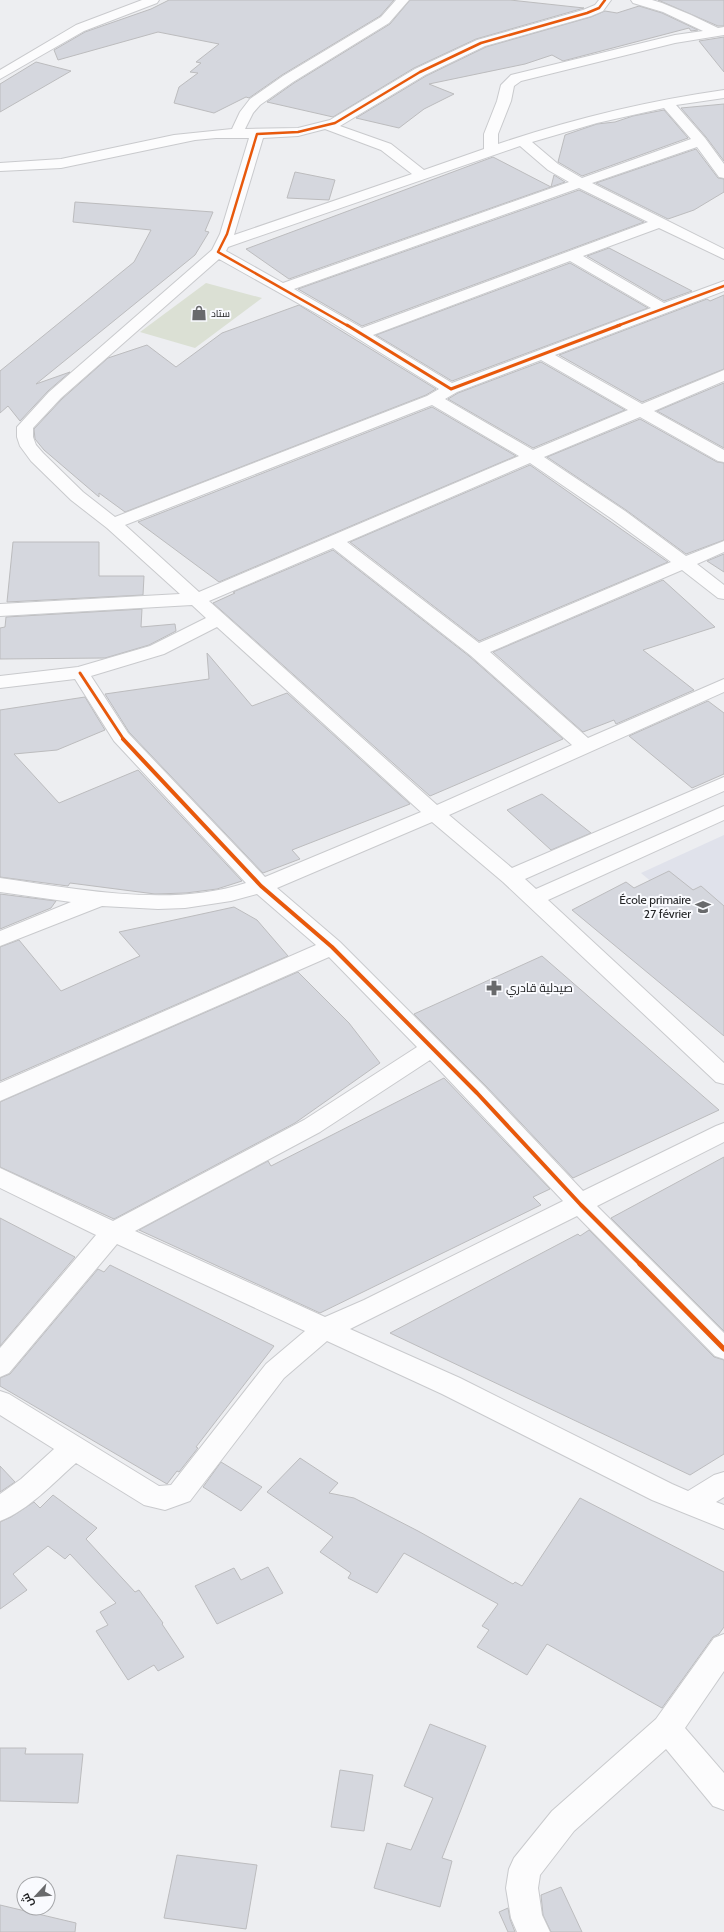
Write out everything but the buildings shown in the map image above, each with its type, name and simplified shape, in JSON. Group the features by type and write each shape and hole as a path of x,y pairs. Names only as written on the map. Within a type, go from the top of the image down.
{"street":[{"path":"0,75 61,37 80,28 153,0"},
{"path":"237,133 247,112 255,102 288,79 385,20 403,0"},
{"path":"0,166 43,166 69,163 182,137 214,133 257,134 298,132 328,126 348,116 420,72 481,43 587,13 599,8 605,0"},
{"path":"637,0 653,4 720,31"},
{"path":"491,150 491,134 508,85 516,78 675,39 720,31"},
{"path":"220,248 491,150 608,116 724,94"},
{"path":"668,104 700,141 724,174"},
{"path":"328,126 386,147 422,175"},
{"path":"257,134 227,234 220,248 55,395 25,427 25,437 28,446 37,457 77,496 113,524 435,814 510,878 724,1076"},
{"path":"522,141 553,167 581,183 660,224 724,254"},
{"path":"282,288 700,141"},
{"path":"360,334 660,224"},
{"path":"220,248 282,288 451,390"},
{"path":"572,256 663,309"},
{"path":"113,524 433,399 451,390 724,286"},
{"path":"543,356 724,457"},
{"path":"0,610 197,599 530,456 724,375"},
{"path":"433,399 481,425 530,456 685,563 724,594"},
{"path":"334,540 477,651 585,746"},
{"path":"477,651 724,546"},
{"path":"0,682 80,673 157,650 219,618"},
{"path":"80,673 121,737 261,886 332,947 432,1048 581,1205 724,1349"},
{"path":"0,885 100,898 159,903 213,898 261,886 435,814 724,685"},
{"path":"510,878 724,783"},
{"path":"532,899 724,812"},
{"path":"0,939 100,898"},
{"path":"0,1093 332,947"},
{"path":"0,1366 113,1232 312,1126 432,1048"},
{"path":"0,1402 154,1497 165,1498 180,1493 275,1371 324,1329 373,1307 581,1205 724,1132"},
{"path":"0,1177 113,1232 451,1386 662,1492 724,1517"},
{"path":"0,1509 31,1487 74,1448"},
{"path":"691,1503 724,1483"},
{"path":"534,1932 527,1918 522,1888 524,1869 563,1821 667,1729 724,1647"},
{"path":"667,1729 724,1796"}],"shaded area":[{"path":"206,283 262,298 195,348 140,332"},
{"name":"École primaire 27 février","path":"724,835 724,942 641,873"}],"cycle path":[{"path":"605,0 599,8 587,13 481,43 420,72 335,123 298,132 257,134 227,234 218,252 333,317 451,389 724,286"},
{"path":"80,673 121,737 261,886 332,947 477,1093 581,1205 724,1349"}],"place":[{"name":"ستاد","path":"199,313"},
{"name":"École primaire 27 février","path":"703,907"},
{"name":"صيدلية قادري","path":"494,988"}]}
